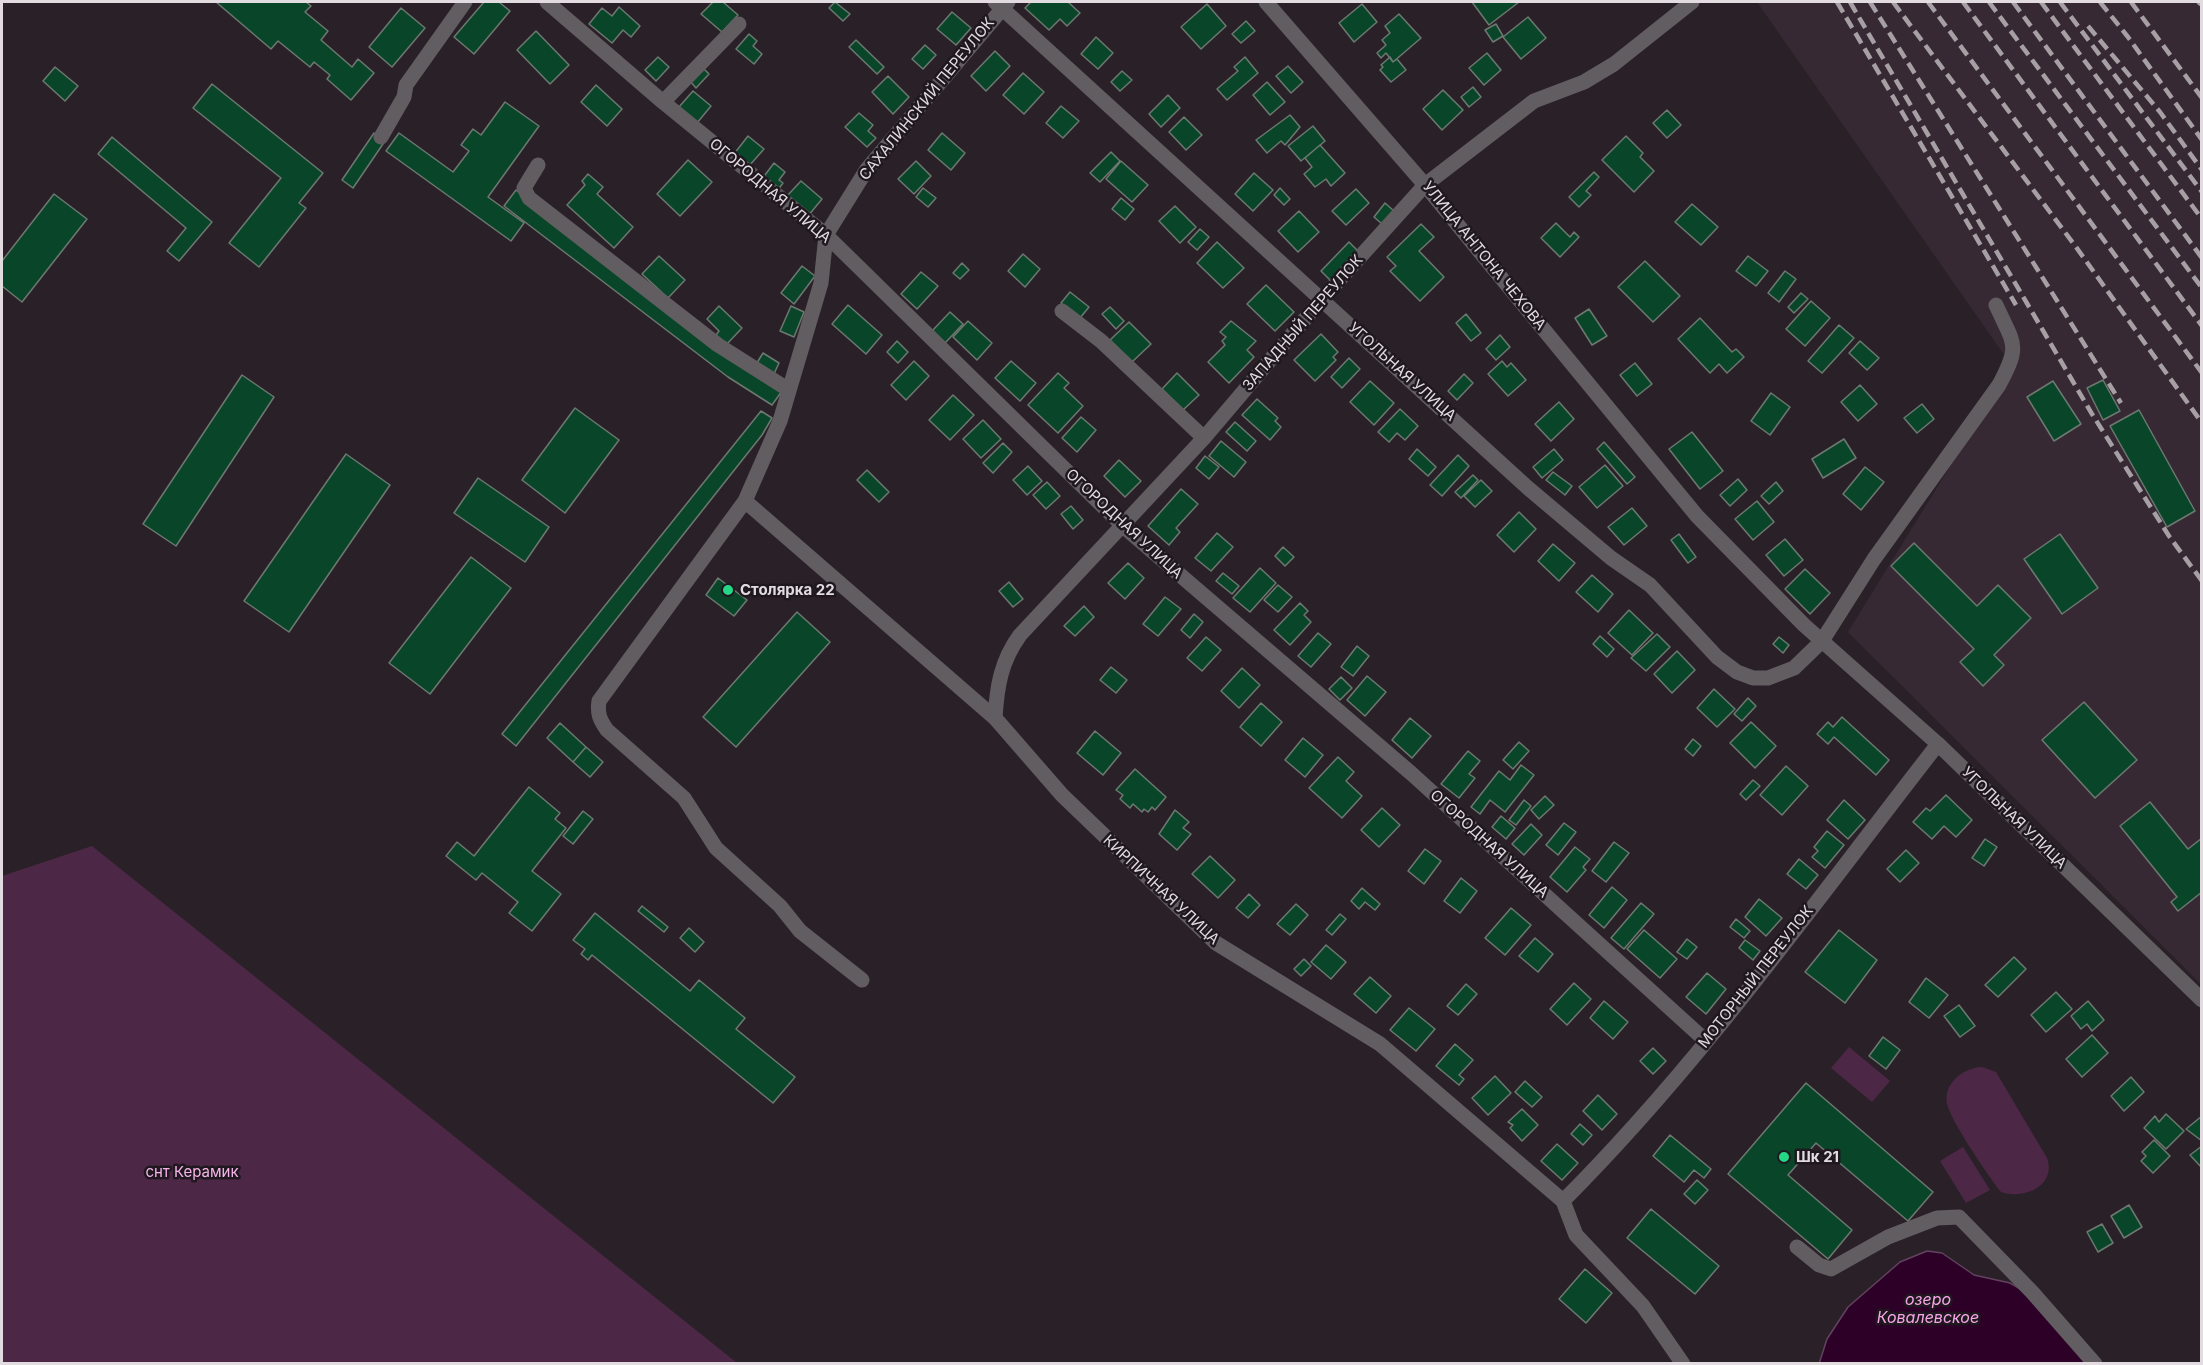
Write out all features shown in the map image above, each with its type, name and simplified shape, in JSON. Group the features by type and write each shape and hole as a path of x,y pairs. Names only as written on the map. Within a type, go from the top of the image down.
{"street":[{"path":"381,137 404,97 406,85 465,2"},
{"name":"ОГОРОДНАЯ УЛИЦА","path":"547,2 663,102 825,236 1123,526 1412,774 1706,1041"},
{"name":"УЛИЦА АНТОНА ЧЕХОВА","path":"1266,2 1425,185 1696,516"},
{"name":"ЗАПАДНЫЙ ПЕРЕУЛОК","path":"995,718 997,684 1010,649 1020,635 1203,438 1322,299 1425,185 1534,101 1584,82 1614,64 1692,2"},
{"name":"САХАЛИНСКИЙ ПЕРЕУЛОК","path":"862,980 800,931 780,906 722,855 707,837 692,808 684,798 607,730 598,716 599,701 745,501 775,436 789,390 821,283 825,236 867,169 1002,3"},
{"name":"УГОЛЬНАЯ УЛИЦА","path":"1002,3 1528,488 1611,558 1650,585 1717,657 1737,672 1753,678 1780,675 1799,665 1822,641"},
{"path":"663,102 739,24"},
{"path":"538,165 525,183 524,188 529,198 718,345 789,390"},
{"path":"1822,641 1874,559 1999,385 2011,363 2014,355 2013,343 1996,305"},
{"path":"1062,311 1101,341 1203,438"},
{"name":"КИРПИЧНАЯ УЛИЦА","path":"745,501 995,718 1062,795 1208,936 1240,960 1380,1044 1563,1201 1576,1235 1643,1306 1683,1364"},
{"name":"УГОЛЬНАЯ УЛИЦА","path":"1696,516 1752,575 1938,744 2202,1000"},
{"name":"МОТОРНЫЙ ПЕРЕУЛОК","path":"1563,1201 1614,1149 1706,1041 1938,744"},
{"path":"1797,1247 1819,1265 1831,1269 1888,1237 1937,1218 1959,1217 2032,1292 2095,1364"}],"shaded area":[{"path":"1757,2 2201,2 2201,984 1848,632 2012,366"}],"green space":[{"name":"снт Керамик","path":"92,846 737,1363 2,1363 2,876"},
{"path":"1849,1047 1890,1081 1872,1102 1831,1068"},
{"path":"1982,1067 1996,1072 2047,1158 2049,1168 2047,1176 2043,1183 2028,1192 2010,1194 2001,1192 1964,1138 1948,1107 1948,1092 1955,1079 1967,1071"},
{"path":"1963,1147 1990,1190 1966,1203 1940,1161"}],"water":[{"name":"озеро Ковалевское","path":"1927,1251 1942,1253 1974,1275 2010,1283 2029,1294 2091,1364 1819,1364 1827,1339 1848,1307 1900,1262"}],"building":[{"path":"216,2 306,2 311,6 305,12 328,31 321,40 352,67 358,59 374,73 351,100 327,79 330,75 314,62 310,67 278,41 271,49"},
{"path":"484,2 499,2 510,11 474,54 454,37"},
{"path":"713,2 723,2 738,15 722,32 701,14"},
{"path":"835,2 850,14 843,21 829,8"},
{"path":"1031,2 1068,2 1080,13 1067,26 1060,19 1049,30 1025,8"},
{"path":"1472,2 1519,2 1489,25"},
{"path":"1207,4 1226,26 1201,49 1181,27"},
{"path":"1362,4 1377,22 1354,42 1339,23"},
{"path":"619,7 640,26 631,37 623,30 612,43 589,24 602,8 612,16"},
{"path":"401,8 425,28 392,67 369,47"},
{"path":"952,12 971,28 956,45 937,29"},
{"path":"1399,14 1421,38 1393,62 1386,53 1381,58 1377,53 1386,45 1382,40 1390,33 1385,26"},
{"path":"1528,17 1546,38 1521,59 1503,37"},
{"path":"1246,21 1255,31 1241,43 1232,34"},
{"path":"1496,24 1503,36 1493,42 1485,30"},
{"path":"536,31 569,65 550,84 517,50"},
{"path":"749,34 757,41 753,46 762,54 754,64 736,49"},
{"path":"1096,37 1113,53 1098,69 1081,54"},
{"path":"856,40 884,67 877,74 849,47"},
{"path":"925,45 936,55 923,69 912,59"},
{"path":"995,51 1010,66 986,91 971,76"},
{"path":"1487,53 1501,70 1484,85 1469,68"},
{"path":"658,57 669,67 656,81 645,70"},
{"path":"1245,57 1258,73 1227,100 1217,89 1238,71 1234,67"},
{"path":"1390,57 1393,62 1397,59 1406,70 1391,82 1380,70 1383,67 1381,65"},
{"path":"1288,66 1303,82 1291,93 1276,76"},
{"path":"55,67 78,86 65,101 43,81"},
{"path":"703,68 709,74 696,88 690,81"},
{"path":"1122,71 1132,80 1120,91 1111,82"},
{"path":"1023,73 1044,92 1024,114 1003,95"},
{"path":"888,76 909,97 893,114 872,92"},
{"path":"1267,82 1285,102 1270,115 1253,95"},
{"path":"212,84 323,173 299,203 306,208 259,267 229,243 281,178 193,108"},
{"path":"596,85 622,109 607,126 581,102"},
{"path":"1473,87 1481,97 1469,107 1461,97"},
{"path":"1443,90 1463,110 1442,130 1423,109"},
{"path":"693,91 711,106 697,123 679,107"},
{"path":"1168,95 1180,108 1161,127 1149,114"},
{"path":"505,102 539,126 488,197 524,223 511,241 386,151 399,133 453,172 469,151 461,145 473,129 481,135"},
{"path":"1061,106 1079,121 1063,138 1046,123"},
{"path":"1667,110 1681,125 1667,138 1653,123"},
{"path":"859,113 873,125 868,131 876,138 867,147 845,127"},
{"path":"1290,115 1300,127 1285,145 1281,141 1267,153 1256,140"},
{"path":"1184,117 1202,135 1186,150 1169,132"},
{"path":"1313,126 1325,141 1301,161 1288,146"},
{"path":"374,133 385,141 353,188 342,180"},
{"path":"942,133 965,153 951,170 928,150"},
{"path":"748,136 764,149 749,166 734,154"},
{"path":"1626,136 1643,153 1640,157 1654,171 1634,192 1602,160"},
{"path":"112,137 212,222 179,261 167,251 186,228 98,154"},
{"path":"1320,145 1345,173 1331,186 1326,179 1315,187 1304,174 1312,167 1305,158"},
{"path":"1111,152 1120,161 1100,182 1090,173"},
{"path":"688,160 712,182 680,216 657,194"},
{"path":"916,161 931,176 914,194 898,179"},
{"path":"1121,161 1148,185 1132,202 1106,179"},
{"path":"774,163 785,172 779,180 783,183 777,191 762,179"},
{"path":"1594,172 1599,177 1586,191 1591,195 1579,207 1569,197"},
{"path":"1254,173 1273,190 1253,211 1235,194"},
{"path":"588,174 603,187 597,194 633,227 614,248 567,205 585,185 582,181"},
{"path":"801,181 822,199 808,216 786,197"},
{"path":"923,188 936,198 928,207 916,197"},
{"path":"1280,188 1290,199 1284,205 1274,195"},
{"path":"1356,189 1369,203 1346,225 1332,211"},
{"path":"516,190 740,365 782,391 772,405 728,377 504,206"},
{"path":"54,194 87,219 22,302 2,286 2,261"},
{"path":"1121,198 1134,209 1125,220 1112,209"},
{"path":"1385,203 1394,211 1382,224 1374,217"},
{"path":"1692,204 1718,227 1701,245 1675,222"},
{"path":"1175,206 1196,227 1180,243 1159,221"},
{"path":"1299,211 1319,232 1298,252 1278,231"},
{"path":"1556,223 1570,237 1574,232 1579,237 1560,257 1541,238"},
{"path":"1421,224 1434,237 1419,251 1444,277 1420,301 1390,271 1396,266 1387,257"},
{"path":"1200,229 1209,237 1197,250 1188,242"},
{"path":"1217,242 1244,268 1223,288 1197,263"},
{"path":"1349,242 1358,251 1330,280 1321,271"},
{"path":"1023,254 1040,269 1025,287 1008,271"},
{"path":"659,256 685,280 668,298 642,274"},
{"path":"1748,256 1768,271 1756,286 1736,271"},
{"path":"1645,261 1680,296 1653,322 1618,287"},
{"path":"962,263 969,270 960,279 953,273"},
{"path":"802,266 815,276 794,304 781,293"},
{"path":"1785,271 1796,279 1779,302 1768,293"},
{"path":"921,272 938,286 917,309 901,294"},
{"path":"1266,285 1294,312 1275,331 1247,304"},
{"path":"1070,292 1089,307 1080,318 1061,303"},
{"path":"1801,293 1808,299 1794,313 1788,307"},
{"path":"1811,301 1830,318 1805,346 1786,329"},
{"path":"848,305 882,335 866,354 832,324"},
{"path":"719,306 742,328 726,345 716,335 719,331 707,319"},
{"path":"791,306 804,312 794,337 780,331"},
{"path":"1110,307 1124,321 1116,329 1102,314"},
{"path":"1589,309 1607,336 1592,345 1575,318"},
{"path":"950,312 963,324 945,343 932,331"},
{"path":"1466,314 1481,333 1471,341 1456,323"},
{"path":"1700,318 1732,352 1736,349 1744,357 1727,373 1719,364 1710,373 1678,339"},
{"path":"968,321 992,343 977,360 953,337"},
{"path":"1231,321 1256,341 1247,350 1254,357 1229,383 1208,362 1225,345 1222,341 1226,337 1220,332"},
{"path":"1129,322 1151,344 1132,362 1110,340"},
{"path":"1839,325 1854,338 1822,373 1808,361"},
{"path":"1321,334 1338,352 1333,357 1336,360 1315,381 1294,360"},
{"path":"1500,335 1510,347 1496,360 1486,349"},
{"path":"897,341 908,352 898,363 887,352"},
{"path":"1860,341 1879,358 1867,370 1849,353"},
{"path":"763,353 779,363 773,376 755,366"},
{"path":"1349,358 1360,369 1342,388 1331,377"},
{"path":"914,361 929,376 906,400 891,385"},
{"path":"1011,361 1036,383 1020,401 995,378"},
{"path":"1502,361 1507,367 1511,363 1526,380 1508,396 1488,374"},
{"path":"1635,363 1652,384 1637,396 1620,375"},
{"path":"1058,373 1069,383 1064,388 1083,406 1058,433 1028,405"},
{"path":"1177,373 1199,395 1183,410 1162,389"},
{"path":"1464,374 1473,383 1457,400 1448,391"},
{"path":"242,375 274,397 176,546 143,524"},
{"path":"2103,380 2120,411 2103,420 2087,388"},
{"path":"1370,381 1394,403 1374,425 1350,402"},
{"path":"2053,381 2081,424 2054,441 2027,397"},
{"path":"1860,385 1877,404 1858,421 1841,402"},
{"path":"1771,393 1790,407 1770,435 1751,421"},
{"path":"953,395 974,415 950,440 929,420"},
{"path":"1257,399 1278,418 1275,421 1281,427 1270,440 1242,415"},
{"path":"1559,402 1574,419 1551,441 1535,424"},
{"path":"1922,404 1934,419 1917,433 1904,418"},
{"path":"575,408 619,440 565,513 522,480"},
{"path":"1400,409 1418,426 1405,440 1397,433 1389,442 1378,432"},
{"path":"2139,410 2195,511 2167,527 2110,426"},
{"path":"761,411 772,418 762,435 516,746 502,734"},
{"path":"1081,417 1096,430 1077,452 1062,438"},
{"path":"983,420 1001,439 981,458 963,439"},
{"path":"1235,422 1256,441 1247,451 1226,432"},
{"path":"1692,432 1723,471 1700,489 1669,449"},
{"path":"1844,439 1856,458 1823,478 1812,459"},
{"path":"1221,441 1246,462 1234,477 1209,456"},
{"path":"1604,442 1635,477 1627,484 1597,449"},
{"path":"1003,443 1012,452 993,473 983,463"},
{"path":"1417,449 1436,467 1428,476 1409,459"},
{"path":"1554,449 1563,460 1542,478 1533,467"},
{"path":"346,454 390,485 289,632 244,601"},
{"path":"1458,455 1469,466 1442,496 1430,485"},
{"path":"1205,456 1219,467 1209,479 1196,468"},
{"path":"1119,460 1141,481 1125,497 1104,476"},
{"path":"1605,465 1623,486 1597,508 1579,487"},
{"path":"1028,466 1042,481 1027,495 1013,480"},
{"path":"1865,467 1884,482 1861,510 1843,494"},
{"path":"867,470 889,492 879,502 857,480"},
{"path":"1553,472 1572,486 1565,495 1546,480"},
{"path":"1473,475 1478,480 1461,498 1455,492"},
{"path":"478,478 549,527 525,562 454,513"},
{"path":"1738,479 1747,490 1730,506 1720,495"},
{"path":"1481,480 1492,491 1475,507 1464,496"},
{"path":"1047,482 1060,496 1046,509 1033,495"},
{"path":"1776,482 1783,491 1769,504 1761,496"},
{"path":"1181,489 1198,504 1176,528 1180,532 1169,545 1148,526"},
{"path":"1757,501 1774,522 1753,540 1735,519"},
{"path":"1071,506 1083,520 1073,529 1061,514"},
{"path":"1632,508 1647,526 1624,545 1608,527"},
{"path":"1519,512 1536,529 1514,552 1497,535"},
{"path":"1217,533 1233,547 1211,571 1195,558"},
{"path":"1679,534 1696,557 1688,563 1671,540"},
{"path":"2060,534 2098,588 2062,614 2024,559"},
{"path":"1785,539 1803,560 1784,576 1766,555"},
{"path":"1914,543 1977,606 1998,585 2031,618 1994,655 2004,665 1983,686 1960,662 1974,649 1891,566"},
{"path":"1553,544 1575,563 1559,581 1538,561"},
{"path":"1283,547 1294,557 1285,566 1275,556"},
{"path":"471,557 511,588 430,694 389,663"},
{"path":"1128,563 1144,578 1125,599 1108,583"},
{"path":"1260,568 1276,583 1250,612 1233,598"},
{"path":"1805,569 1830,593 1810,614 1785,589"},
{"path":"1223,573 1239,586 1232,594 1216,581"},
{"path":"1592,575 1613,594 1598,612 1576,592"},
{"path":"718,578 747,600 734,616 706,595"},
{"path":"1009,582 1023,599 1013,607 999,591"},
{"path":"1278,585 1292,597 1278,612 1264,600"},
{"path":"1165,597 1181,609 1158,636 1143,624"},
{"path":"1300,603 1308,611 1304,615 1311,622 1290,645 1274,630"},
{"path":"1084,606 1094,617 1075,636 1064,626"},
{"path":"1629,610 1653,633 1632,655 1608,633"},
{"path":"797,612 830,642 736,747 703,717"},
{"path":"1194,614 1203,622 1190,638 1181,630"},
{"path":"1318,633 1331,644 1311,667 1298,656"},
{"path":"1657,634 1670,647 1646,671 1631,658"},
{"path":"1600,636 1614,649 1607,657 1593,644"},
{"path":"1206,637 1221,650 1202,671 1187,658"},
{"path":"1779,637 1789,645 1783,653 1773,644"},
{"path":"1357,646 1369,656 1353,676 1341,667"},
{"path":"1677,651 1695,670 1672,693 1654,674"},
{"path":"1111,667 1127,680 1116,693 1100,680"},
{"path":"1242,668 1260,685 1239,708 1221,691"},
{"path":"1367,676 1386,692 1365,716 1347,700"},
{"path":"1341,677 1352,688 1340,700 1329,689"},
{"path":"1714,689 1735,709 1717,727 1697,708"},
{"path":"1748,698 1756,706 1742,721 1734,714"},
{"path":"2084,702 2137,760 2095,798 2042,740"},
{"path":"1261,703 1282,722 1261,746 1240,727"},
{"path":"1842,717 1889,760 1876,775 1834,737 1828,744 1817,734 1828,722 1833,727"},
{"path":"1410,718 1431,736 1412,758 1392,740"},
{"path":"1751,722 1776,746 1755,768 1730,743"},
{"path":"560,723 586,747 573,762 547,738"},
{"path":"1095,731 1121,753 1103,775 1077,753"},
{"path":"1303,738 1323,755 1305,777 1285,760"},
{"path":"1693,739 1701,746 1693,756 1685,749"},
{"path":"1519,742 1529,751 1513,769 1503,760"},
{"path":"586,747 603,762 590,777 573,762"},
{"path":"1468,751 1480,761 1469,774 1475,778 1459,798 1441,784"},
{"path":"1338,757 1354,772 1346,781 1362,796 1342,818 1309,788"},
{"path":"1521,765 1534,775 1505,812 1490,800 1480,814 1471,807 1499,771 1510,780"},
{"path":"1786,766 1808,786 1782,815 1760,795"},
{"path":"1135,769 1166,797 1155,810 1152,807 1148,812 1144,809 1142,812 1133,804 1130,808 1120,799 1123,795 1116,790"},
{"path":"1753,780 1760,786 1746,800 1740,794"},
{"path":"529,787 560,813 555,819 566,828 532,871 561,894 532,931 509,913 518,902 482,873 476,880 446,856 457,842 474,856"},
{"path":"1946,795 1972,820 1956,837 1944,826 1932,839 1913,822 1926,808 1930,811"},
{"path":"1545,796 1554,805 1539,819 1531,810"},
{"path":"1524,800 1531,806 1516,825 1509,820"},
{"path":"1844,800 1865,820 1848,839 1827,820"},
{"path":"2150,802 2188,849 2202,838 2202,892 2178,911 2171,902 2177,897 2120,826"},
{"path":"1382,808 1400,825 1379,847 1361,830"},
{"path":"1175,810 1189,822 1183,828 1191,834 1177,850 1159,834"},
{"path":"583,811 593,819 573,844 563,836"},
{"path":"1501,816 1515,828 1506,839 1492,827"},
{"path":"1564,823 1576,832 1558,855 1546,845"},
{"path":"1531,824 1542,835 1524,855 1512,844"},
{"path":"1827,831 1844,845 1825,868 1812,857 1818,851 1814,847"},
{"path":"1985,839 1997,847 1984,866 1972,858"},
{"path":"1614,842 1629,853 1606,882 1592,871"},
{"path":"1575,847 1590,859 1583,867 1586,870 1567,892 1550,877"},
{"path":"1425,849 1441,861 1424,884 1408,871"},
{"path":"1906,850 1919,863 1900,882 1887,869"},
{"path":"1210,856 1235,880 1218,898 1192,874"},
{"path":"1799,859 1818,875 1806,889 1787,874"},
{"path":"1461,878 1477,891 1460,913 1444,901"},
{"path":"1612,887 1627,900 1604,928 1589,915"},
{"path":"1362,888 1380,904 1375,910 1365,902 1359,909 1351,901"},
{"path":"1249,894 1260,905 1248,918 1236,908"},
{"path":"1759,899 1782,918 1766,936 1745,917"},
{"path":"1641,903 1654,914 1624,949 1611,938"},
{"path":"1296,904 1308,915 1290,935 1277,924"},
{"path":"642,906 668,927 664,932 638,911"},
{"path":"1511,908 1531,925 1505,955 1485,938"},
{"path":"595,913 690,991 699,980 745,1018 736,1029 795,1077 773,1103 592,955 588,960 581,954 585,949 573,940"},
{"path":"1340,914 1346,919 1332,935 1326,930"},
{"path":"1736,919 1750,931 1744,938 1730,927"},
{"path":"689,928 704,942 695,952 680,938"},
{"path":"1644,930 1677,959 1660,978 1627,949"},
{"path":"1839,930 1877,960 1845,1003 1805,972"},
{"path":"1535,938 1553,954 1538,972 1519,956"},
{"path":"1687,939 1697,947 1687,959 1677,952"},
{"path":"1745,940 1760,951 1753,960 1739,948"},
{"path":"1326,945 1346,962 1331,979 1311,962"},
{"path":"2014,957 2026,969 1998,997 1985,985"},
{"path":"1304,959 1311,966 1301,976 1294,969"},
{"path":"1707,973 1726,989 1706,1014 1686,997"},
{"path":"1370,977 1391,996 1376,1013 1354,994"},
{"path":"1926,978 1948,995 1929,1018 1909,1002"},
{"path":"1574,983 1591,999 1567,1025 1550,1009"},
{"path":"1466,984 1477,994 1458,1015 1447,1006"},
{"path":"2056,992 2072,1009 2046,1032 2031,1015"},
{"path":"1604,1001 1628,1022 1613,1039 1590,1018"},
{"path":"2088,1001 2104,1020 2092,1031 2087,1024 2081,1029 2071,1016"},
{"path":"1959,1005 1975,1026 1960,1037 1944,1016"},
{"path":"1409,1008 1435,1029 1416,1051 1390,1030"},
{"path":"2092,1035 2108,1053 2082,1077 2066,1059"},
{"path":"1883,1037 1900,1050 1886,1069 1869,1056"},
{"path":"1455,1044 1473,1060 1459,1075 1464,1079 1459,1085 1436,1066"},
{"path":"1653,1048 1666,1061 1653,1074 1640,1061"},
{"path":"1495,1076 1511,1093 1488,1115 1472,1098"},
{"path":"2131,1077 2144,1092 2124,1111 2111,1096"},
{"path":"1525,1081 1542,1097 1532,1107 1515,1092"},
{"path":"1806,1083 1933,1192 1908,1221 1816,1143 1788,1175 1852,1230 1828,1259 1728,1174"},
{"path":"1598,1095 1617,1114 1602,1130 1583,1111"},
{"path":"1522,1109 1538,1125 1522,1141 1510,1128 1513,1125 1508,1122"},
{"path":"2166,1114 2184,1131 2166,1149 2144,1128 2155,1116 2159,1122"},
{"path":"2202,1116 2202,1141 2186,1129"},
{"path":"1580,1124 1592,1135 1583,1145 1571,1134"},
{"path":"1670,1135 1711,1169 1704,1178 1694,1170 1684,1182 1653,1156"},
{"path":"2154,1140 2170,1156 2153,1173 2141,1161 2146,1156 2142,1152"},
{"path":"1557,1144 1578,1163 1562,1180 1541,1161"},
{"path":"2202,1146 2202,1168 2190,1155"},
{"path":"1697,1180 1708,1190 1695,1204 1684,1194"},
{"path":"2129,1205 2142,1227 2124,1238 2111,1216"},
{"path":"1651,1209 1719,1266 1695,1294 1627,1238"},
{"path":"2102,1224 2113,1243 2098,1252 2087,1232"},
{"path":"1585,1269 1612,1293 1586,1323 1559,1299"}],"railway":[{"path":"1837,2 2016,305"},
{"path":"1850,2 2092,414 2169,536 2202,581"},
{"path":"1870,2 2121,403"},
{"path":"1893,2 2076,247 2202,423"},
{"path":"1928,2 2202,373"},
{"path":"1963,2 2202,326"},
{"path":"1989,2 2202,288"},
{"path":"2013,2 2202,258"},
{"path":"2041,2 2202,219"},
{"path":"2060,2 2202,192"},
{"path":"2100,2 2202,140"},
{"path":"2131,2 2202,98"},
{"path":"2198,2 2202,5"},
{"path":"2088,26 2160,112 2202,170"}],"place":[{"name":"Столярка 22","path":"728,590"},
{"name":"Шк 21","path":"1784,1157"}]}
